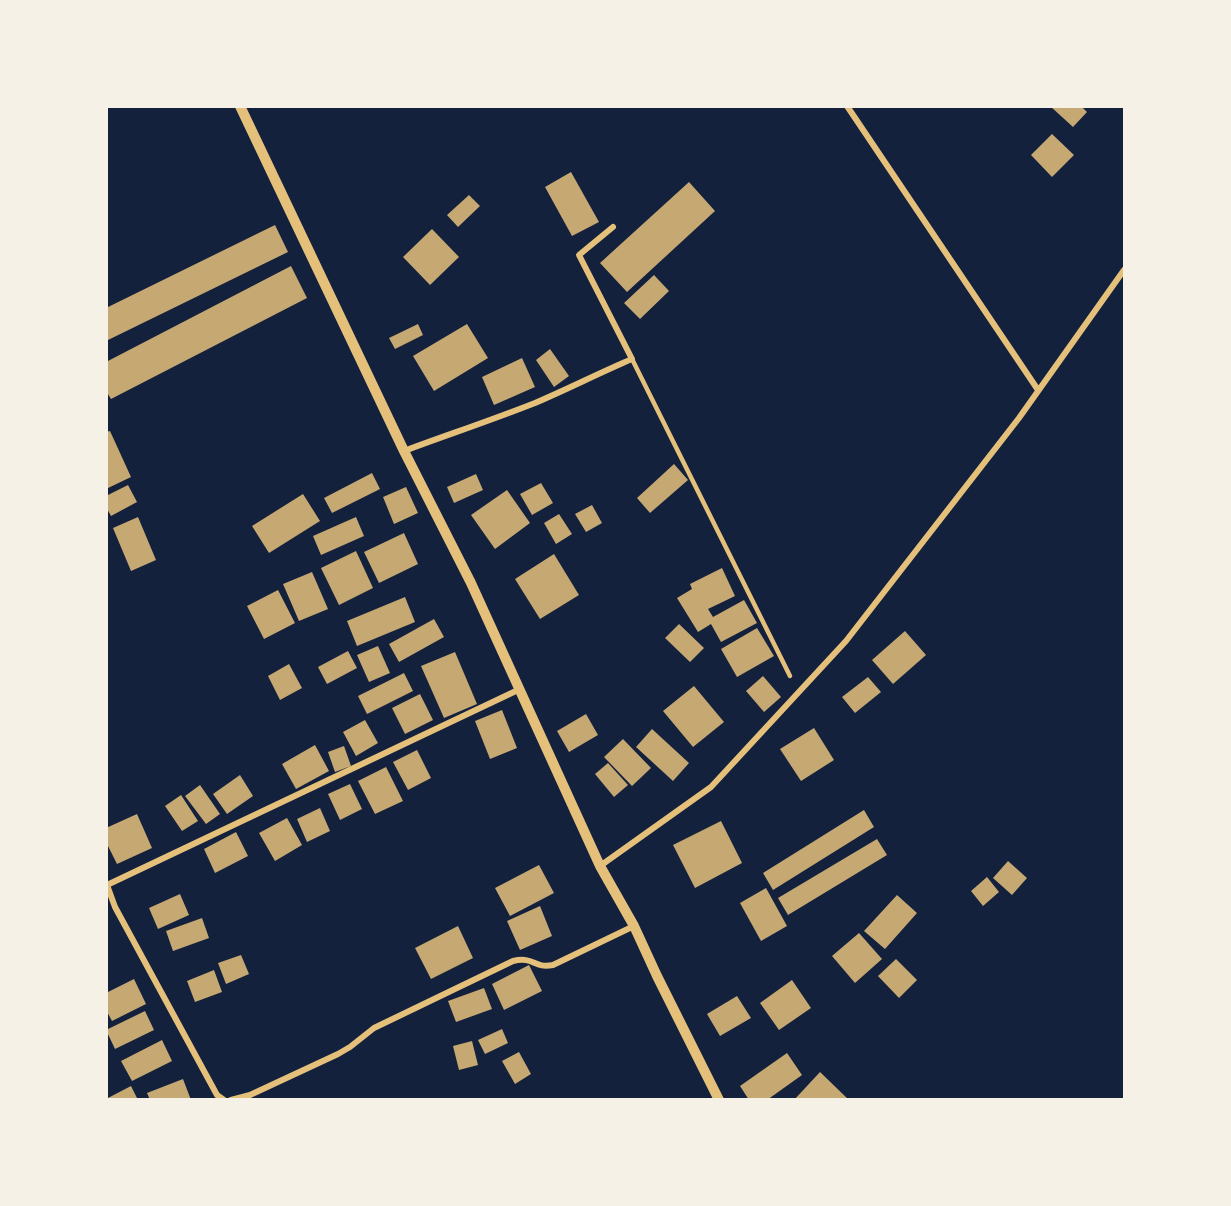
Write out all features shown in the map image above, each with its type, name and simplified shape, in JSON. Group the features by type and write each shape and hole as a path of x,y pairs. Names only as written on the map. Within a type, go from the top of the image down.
{"street":[{"path":"240,106 404,452 471,583 600,866 634,926 719,1100"},
{"path":"847,106 1038,390"},
{"path":"404,452 533,404 590,376 632,359 579,255 613,227"},
{"path":"600,866 711,787 846,641 1038,390 1125,270"},
{"path":"224,1100 217,1095 115,907 106,885 518,690"},
{"path":"231,1100 250,1095 338,1054 351,1047 374,1028 513,961 524,958 543,967 553,965 634,926"}],"lane":[{"path":"632,359 790,676"}],"building":[{"path":"1050,106 1081,106 1087,112 1073,127"},
{"path":"1052,134 1074,155 1052,177 1031,155"},
{"path":"571,172 599,222 572,236 545,187"},
{"path":"689,182 715,211 627,292 600,263"},
{"path":"469,195 480,206 458,227 447,215"},
{"path":"275,225 288,252 106,341 106,308"},
{"path":"432,229 459,257 430,285 403,257"},
{"path":"291,266 307,298 111,399 106,391 106,362"},
{"path":"654,275 669,291 640,319 624,303"},
{"path":"418,324 423,335 395,349 389,338"},
{"path":"467,324 488,358 434,391 413,356"},
{"path":"550,349 569,376 554,387 536,360"},
{"path":"522,358 535,387 494,405 482,377"},
{"path":"110,431 131,477 106,489 106,432"},
{"path":"674,464 688,480 650,513 637,498"},
{"path":"372,473 380,489 332,513 324,498"},
{"path":"476,474 483,490 454,503 447,487"},
{"path":"541,483 553,503 532,515 520,494"},
{"path":"128,485 137,502 111,516 106,507 106,496"},
{"path":"406,487 418,513 394,524 383,497"},
{"path":"507,490 530,523 495,549 471,515"},
{"path":"303,494 320,521 269,553 252,526"},
{"path":"592,505 602,523 586,532 575,514"},
{"path":"559,514 572,534 556,544 544,523"},
{"path":"138,517 156,560 131,571 113,528"},
{"path":"356,517 364,536 321,555 313,536"},
{"path":"404,533 418,564 379,583 364,552"},
{"path":"356,551 373,588 339,605 321,568"},
{"path":"554,554 579,595 540,619 515,579"},
{"path":"722,568 735,596 708,609 713,617 744,600 757,623 721,642 711,624 698,632 677,598 692,589 690,584"},
{"path":"312,572 328,609 299,621 283,584"},
{"path":"278,590 295,623 264,639 247,606"},
{"path":"405,597 415,622 357,646 347,621"},
{"path":"434,619 444,637 399,662 389,644"},
{"path":"679,624 704,648 690,662 665,638"},
{"path":"757,628 774,656 737,677 721,649"},
{"path":"905,631 926,655 893,684 872,660"},
{"path":"378,646 390,673 369,682 357,655"},
{"path":"348,651 357,668 327,684 318,667"},
{"path":"455,652 477,704 444,718 421,666"},
{"path":"289,664 302,688 280,700 268,676"},
{"path":"404,673 413,691 367,714 358,696"},
{"path":"763,676 781,697 764,712 746,691"},
{"path":"868,677 881,692 855,713 842,697"},
{"path":"694,686 724,722 693,747 663,711"},
{"path":"420,694 433,720 405,734 392,708"},
{"path":"502,710 517,748 490,759 475,721"},
{"path":"586,714 598,735 569,752 557,731"},
{"path":"365,720 378,743 356,756 343,732"},
{"path":"814,728 834,760 801,781 780,749"},
{"path":"652,729 689,763 673,781 636,747"},
{"path":"623,739 651,768 632,786 604,757"},
{"path":"315,745 329,771 296,789 282,764"},
{"path":"344,746 351,766 335,772 328,752"},
{"path":"417,750 431,778 408,790 393,762"},
{"path":"608,763 628,785 614,797 595,774"},
{"path":"386,767 403,801 375,814 358,781"},
{"path":"240,775 253,796 227,814 213,794"},
{"path":"350,784 362,809 340,820 328,794"},
{"path":"200,785 220,814 206,824 185,796"},
{"path":"181,795 198,821 182,831 165,806"},
{"path":"320,808 330,831 307,842 297,819"},
{"path":"864,810 874,827 773,890 763,873"},
{"path":"137,814 152,848 117,864 106,842 106,828"},
{"path":"287,818 302,845 275,861 259,833"},
{"path":"721,821 742,863 695,888 673,845"},
{"path":"236,832 248,856 215,873 204,849"},
{"path":"877,839 887,855 788,915 778,898"},
{"path":"1008,861 1027,878 1012,895 993,878"},
{"path":"539,865 554,893 510,916 495,888"},
{"path":"987,877 999,892 983,906 971,891"},
{"path":"766,888 787,926 761,941 740,903"},
{"path":"180,894 189,915 158,929 149,908"},
{"path":"897,895 917,913 885,949 864,931"},
{"path":"540,906 552,936 520,950 507,921"},
{"path":"202,918 209,938 173,951 166,931"},
{"path":"458,926 473,958 431,979 415,948"},
{"path":"859,933 882,959 855,983 832,956"},
{"path":"241,955 249,974 226,984 218,963"},
{"path":"896,959 917,980 899,998 878,976"},
{"path":"529,965 542,991 504,1010 492,984"},
{"path":"214,970 222,992 195,1002 187,981"},
{"path":"134,979 146,1004 112,1021 106,1010 106,993"},
{"path":"792,980 811,1008 779,1030 760,1003"},
{"path":"484,988 492,1009 456,1022 448,1001"},
{"path":"737,996 751,1018 720,1036 707,1014"},
{"path":"145,1011 154,1030 115,1049 106,1030"},
{"path":"502,1029 508,1043 485,1054 478,1040"},
{"path":"162,1040 172,1061 132,1081 121,1061"},
{"path":"472,1041 478,1065 459,1070 453,1046"},
{"path":"519,1052 531,1074 515,1084 502,1061"},
{"path":"787,1053 802,1075 767,1100 749,1100 740,1086"},
{"path":"820,1072 849,1100 794,1100"},
{"path":"183,1079 191,1100 150,1100 147,1093"},
{"path":"131,1086 138,1100 106,1100 106,1099"}]}
